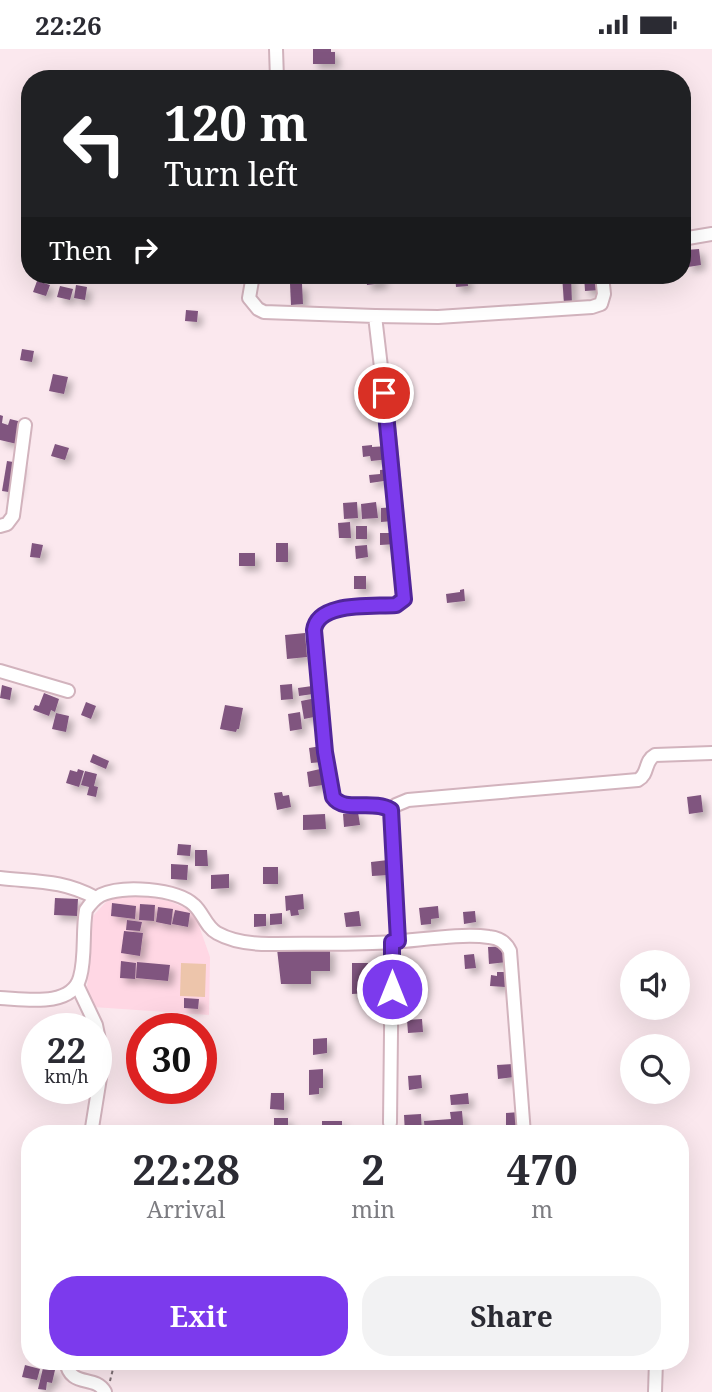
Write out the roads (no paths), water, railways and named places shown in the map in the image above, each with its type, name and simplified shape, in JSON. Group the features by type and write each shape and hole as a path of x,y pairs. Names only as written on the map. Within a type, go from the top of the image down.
{"street":[{"path":"275,49 277,70"},
{"path":"691,238 712,234"},
{"path":"251,284 249,298 264,312 438,317 592,307 601,304 603,300 602,284"},
{"path":"375,316 404,599 396,605 332,610 322,614 315,622 314,630 325,752 333,797 344,805 377,804 391,810"},
{"path":"0,526 7,524 13,516 25,425"},
{"path":"0,671 68,691"},
{"path":"390,1122 395,942 391,810 408,800 638,780 644,776 648,760 655,755 712,753"},
{"path":"0,878 72,886 96,898"},
{"path":"0,998 36,999 69,993 77,985 81,975 86,910 96,898 117,891 143,889 183,898 194,905 213,931 235,941 257,944 395,942 488,936 504,941 508,946 523,1125"},
{"path":"77,985 96,1025 103,1059 92,1125"},
{"path":"69,1370 71,1375 80,1380 107,1387"},
{"path":"655,1392 656,1370"}]}
